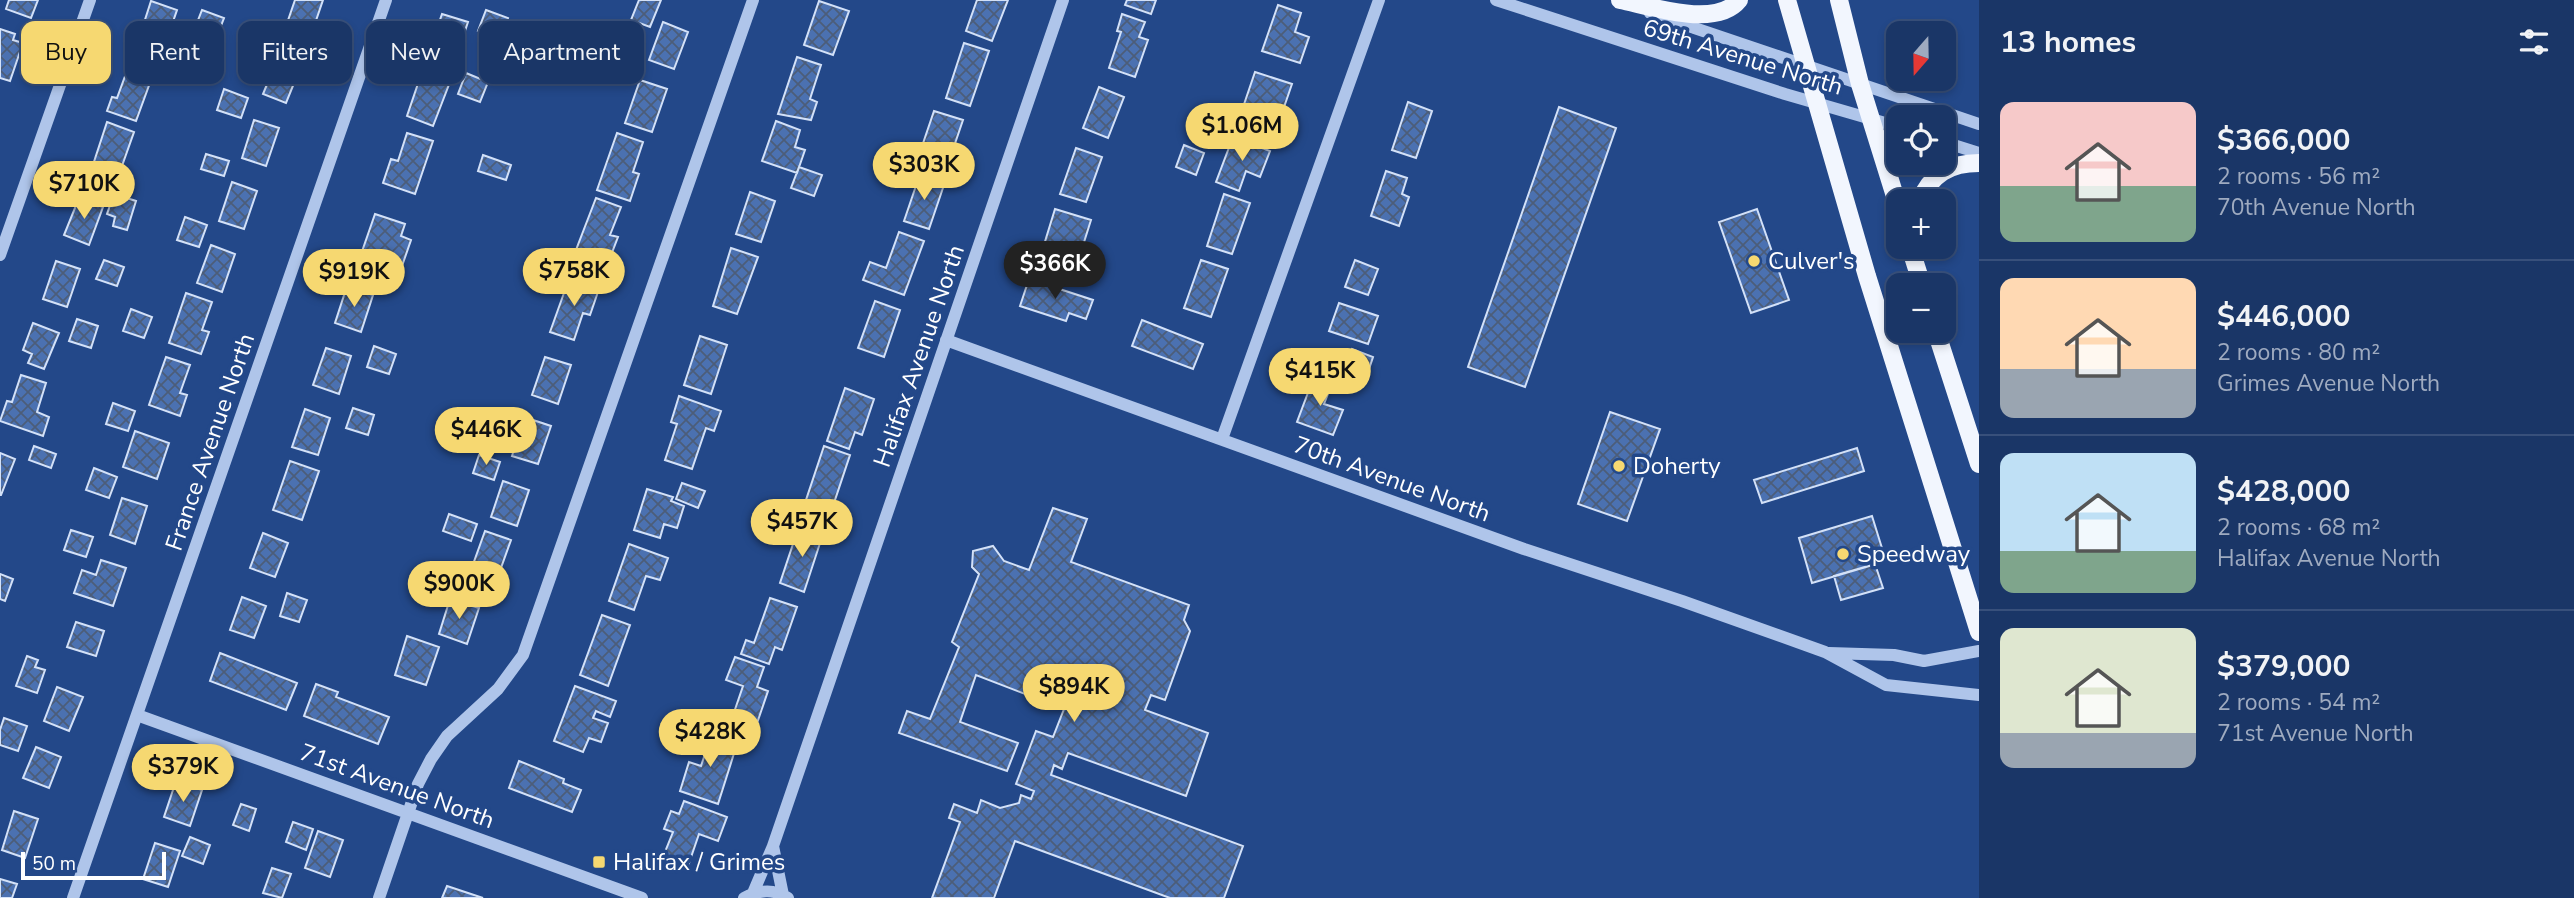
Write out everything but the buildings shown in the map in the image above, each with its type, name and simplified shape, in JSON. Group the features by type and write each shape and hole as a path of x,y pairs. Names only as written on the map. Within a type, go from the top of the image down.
{"main road":[{"path":"1618,0 1706,15 1722,12 1739,0"},
{"path":"1787,0 1867,276 1979,632"},
{"path":"1839,0 1860,84 1893,189"},
{"path":"1926,189 1931,180 1946,168 1979,163"},
{"path":"1940,343 1979,464"}],"street":[{"path":"0,255 90,0"},
{"name":"France Avenue North","path":"74,898 386,0"},
{"path":"379,898 418,784 447,736 498,689 523,655 753,0"},
{"name":"Halifax Avenue North","path":"749,895 773,846 1063,0"},
{"path":"1222,439 1379,0"},
{"name":"69th Avenue North","path":"1496,0 1818,104 1886,123"},
{"name":"69th Avenue North","path":"1618,0 1674,23 1979,124"},
{"path":"1956,146 1979,153"},
{"name":"70th Avenue North","path":"946,340 1524,549 1825,652 1886,685 1979,695"},
{"name":"70th Avenue North","path":"1825,652 1894,655 1924,661 1979,651"},
{"name":"71st Avenue North","path":"137,715 642,898"},
{"path":"749,895 764,891 786,896 773,846"}],"place":[{"name":"Culver's","path":"1754,261"},
{"name":"Doherty","path":"1619,466"},
{"name":"Speedway","path":"1843,554"},
{"name":"Halifax / Grimes","path":"599,862"}]}
